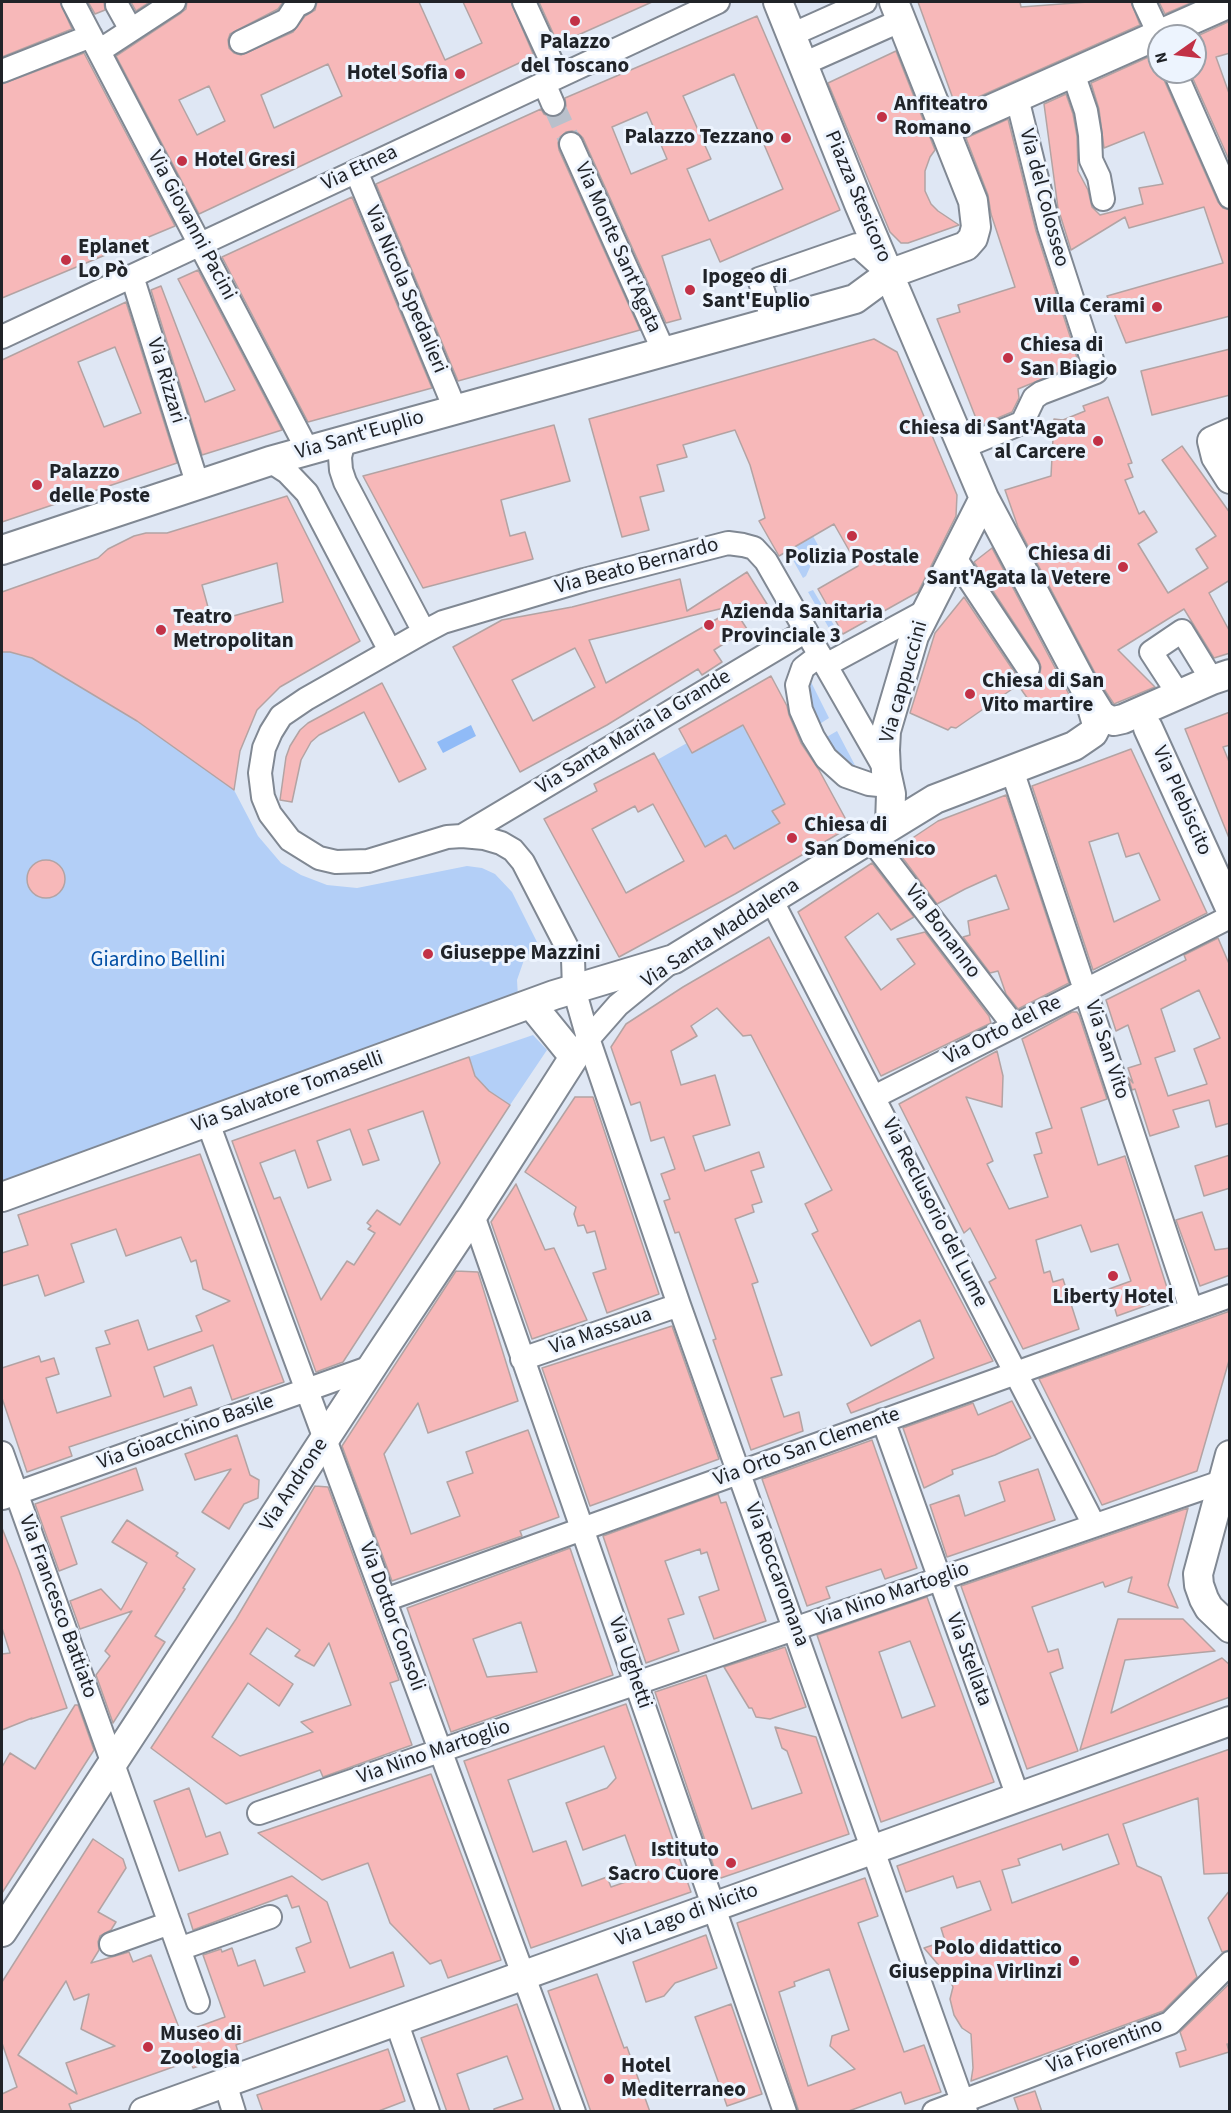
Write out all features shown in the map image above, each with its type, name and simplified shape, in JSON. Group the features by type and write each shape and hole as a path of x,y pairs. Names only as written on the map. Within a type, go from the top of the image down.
{"main road":[{"name":"Piazza Stesicoro","path":"778,2 889,274 966,246 976,227 972,201 953,126 898,11"},
{"path":"1183,24 1230,3"},
{"path":"953,126 1147,40"},
{"path":"889,274 984,498 1101,715 1114,721 1123,719 1179,695 1224,681"},
{"name":"Via Sant'Euplio","path":"2,550 344,440 855,299 889,274"},
{"path":"1221,437 1216,456 1230,479"},
{"name":"Via cappuccini","path":"875,835 891,794 886,731 914,636 984,498"},
{"path":"1074,746 1097,745 1148,728 1201,702 1224,681"},
{"path":"1074,746 1093,733 1096,727 1088,694"},
{"name":"Via Plebiscito","path":"1148,728 1230,908"},
{"name":"Via Santa Maddalena","path":"674,959 935,799 1016,780 1074,746"},
{"name":"Via Salvatore Tomaselli","path":"2,1197 531,1004 674,959"},
{"path":"531,1004 581,1048"},
{"name":"Via Androne","path":"2,1932 581,1048"},
{"path":"1230,1455 1198,1574 1199,1585 1209,1608 1230,1628"},
{"name":"Via Lago di Nicito","path":"144,2112 1230,1721"}],"street":[{"name":"Via Giovanni Pacini","path":"73,2 308,451"},
{"path":"2,71 130,30 174,2"},
{"path":"241,42 287,20 296,6 304,2"},
{"path":"524,2 552,88"},
{"name":"Via Etnea","path":"2,337 356,171 552,88 718,2"},
{"path":"791,35 865,2"},
{"path":"1144,2 1154,24"},
{"path":"117,5 130,30"},
{"path":"803,64 898,11"},
{"path":"1073,73 1086,111 1091,160 1099,177 1103,199"},
{"path":"1180,84 1230,197"},
{"name":"Via del Colosseo","path":"963,447 1019,424 1023,421 1034,398 1041,393 1096,372 1049,227 1017,99"},
{"name":"Via Monte Sant'Agata","path":"571,144 664,352"},
{"name":"Via Nicola Spedalieri","path":"356,171 455,410"},
{"path":"773,321 759,279 857,245 889,274"},
{"name":"Via Rizzari","path":"132,276 198,486"},
{"path":"344,440 340,457 345,482 432,628"},
{"path":"270,462 287,472 307,493 381,656"},
{"name":"Via Beato Bernardo","path":"462,836 447,837 368,861 336,862 319,858 303,850 290,840 270,814 263,797 260,773 264,748 281,716 293,706 432,628 584,580 728,543 754,549 766,561 888,778"},
{"path":"954,558 1028,668"},
{"name":"Via Santa Maria la Grande","path":"462,836 817,650 926,611"},
{"path":"1179,695 1151,652 1182,631 1224,681"},
{"path":"817,650 804,668 797,685 801,710 825,758 846,776 869,784 888,778"},
{"name":"Via San Vito","path":"1016,780 1191,1309"},
{"name":"Via Bonanno","path":"875,835 1014,1026"},
{"name":"Via Roccaromana","path":"462,836 484,838 501,843 513,850 523,862 573,959 584,986 581,1048 679,1305 964,2106"},
{"name":"Via Reclusorio del Lume","path":"772,901 1094,1525"},
{"name":"Via Orto del Re","path":"874,1097 1230,917"},
{"name":"Via Santa Maddalena","path":"581,1048 618,1005 674,959"},
{"name":"Via Dottor Consoli","path":"208,1123 574,2112"},
{"name":"Via Ughetti","path":"473,1215 785,2112"},
{"name":"Via Orto San Clemente","path":"385,1600 1230,1296"},
{"name":"Via Massaua","path":"522,1359 679,1305"},
{"name":"Via Gioacchino Basile","path":"9,1496 371,1367"},
{"name":"Via Stellata","path":"883,1420 1018,1797"},
{"name":"Via Francesco Battiato","path":"2,1453 9,1496 113,1762 198,2001"},
{"name":"Via Nino Martoglio","path":"259,1813 1225,1480"},
{"path":"179,1949 270,1917"},
{"path":"111,1944 170,1923"},
{"name":"Via Fiorentino","path":"934,2112 964,2106 1170,2023 1230,1964"},
{"path":"396,2021 425,2111"},
{"path":"225,2082 234,2112"}],"green space":[{"path":"813,536 819,547 803,578 788,551"},
{"path":"813,590 838,632 833,635 808,592"},
{"name":"Giardino Bellini","path":"2,652 32,658 137,721 234,790 258,836 281,863 301,875 327,885 357,888 467,866 482,868 495,874 512,892 539,946 525,957 517,980 518,997 2,1183"},
{"path":"808,676 829,718 818,725 810,708 805,678"},
{"path":"743,725 785,804 773,811 780,823 734,849 705,847 657,760 687,743 693,753"},
{"path":"837,731 858,771 850,770 825,738"},
{"path":"533,1035 547,1050 510,1105 489,1091 475,1076 469,1057"}],"shaded area":[{"path":"471,725 476,736 443,753 437,742"}],"building":[{"path":"2,2 60,2 72,29 2,57"},
{"path":"88,2 104,2 105,10 95,14"},
{"path":"131,2 150,2 136,11"},
{"path":"187,2 283,2 278,9 230,34 229,48 241,55 293,32 305,16 315,10 317,2 419,2 445,60 482,43 463,2 511,2 534,56 199,214 116,56 186,9","holes":["328,64 342,96 274,128 261,95","209,86 225,121 197,135 179,100"]},
{"name":"Palazzo del Toscano","path":"539,2 652,2 558,44"},
{"path":"918,2 1020,2 1021,7 1088,2 1131,2 1140,25 956,107"},
{"path":"1159,2 1193,2 1165,14"},
{"path":"757,16 840,210 720,262 710,239 662,256 681,319 666,323 583,138 578,133 566,132 560,137 559,150 640,330 458,381 376,184 541,109 544,114 551,117 559,116 566,106 565,98","holes":["734,74 783,189 709,221 687,169 711,159 683,96","647,112 667,159 631,174 612,127"]},
{"path":"1230,21 1230,53 1216,57 1230,96 1230,162 1195,84 1207,84 1207,32"},
{"name":"Anfiteatro Romano","path":"896,51 935,150 925,171 925,191 931,204 938,211 959,225 908,243 901,243 890,232 828,83"},
{"path":"84,53 175,226 2,298 2,84"},
{"path":"1147,58 1147,84 1166,84 1218,202 1223,208 1230,210 1230,316 1126,343 1107,296 1223,263 1204,207 1129,228 1125,217 1071,250 1058,208 1044,104 1066,94 1077,136 1078,171 1088,190 1092,207 1100,215 1143,204 1139,188 1163,184 1144,132 1104,148 1099,109 1091,83"},
{"path":"1008,119 1036,231 1079,364 1018,389 1019,398 1012,412 979,426 937,319 960,312 958,305 1015,287 991,214 988,195 966,138"},
{"path":"352,197 432,388 308,422 222,257"},
{"path":"198,270 282,430 202,455 151,290 161,286 205,402 235,390 178,279"},
{"path":"126,302 177,463 2,522 2,360","holes":["115,347 141,413 104,427 78,362"]},
{"path":"874,339 897,352 957,495 956,516 918,592 843,634 818,589 858,566 834,524 779,556 759,521 765,518 750,465 735,430 683,445 687,457 657,465 664,491 640,497 649,530 622,537 589,419"},
{"path":"1230,349 1230,395 1152,415 1141,371"},
{"path":"1108,397 1132,463 1128,464 1133,477 1125,480 1139,514 1144,511 1157,532 1138,544 1168,593 1208,568 1196,549 1216,536 1162,460 1182,446 1230,513 1230,580 1209,593 1230,632 1230,653 1214,658 1184,609 1118,650 1155,687 1114,704 1102,686 1018,527 1005,490 1051,476 1054,419 1063,420 1085,411 1083,406"},
{"path":"554,425 570,481 501,500 510,536 525,532 533,559 423,588 363,476"},
{"path":"287,496 360,641 280,687 257,710 240,751 234,790 137,721 32,658 2,652 2,592 98,558 108,549 134,536 146,533 167,533","holes":["277,563 283,602 212,622 202,585"]},
{"path":"992,548 1072,700 1038,713 1018,685 956,728 951,727 948,730 910,713 935,633 964,597 1017,676 1029,681 1036,679 1040,673 1039,661 974,562"},
{"path":"747,572 767,604 750,616 745,603 589,640 606,683 734,609 747,629 714,650 722,662 702,675 698,669 607,725 520,772 453,647 502,620 572,607 680,579 687,611","holes":["575,648 595,687 533,721 512,680"]},
{"path":"771,676 787,706 801,743 819,770 850,827 735,894 619,957 544,819 597,791 594,784 654,753 705,847 726,835 734,849 780,823 772,811 785,804 743,725 692,753 679,729","holes":["653,804 684,861 626,893 592,829 635,806 638,812"]},
{"path":"382,683 426,769 399,782 364,712 319,735 311,742 301,760 292,802 280,800 286,757 300,730 308,723"},
{"path":"1230,712 1230,745 1223,747 1230,764 1229,838 1185,729"},
{"path":"1131,749 1207,913 1093,970 1032,786","holes":["1118,833 1126,857 1139,853 1160,900 1114,922 1089,842"]},
{"path":"1006,795 1069,983 1018,1009 1006,994 998,971 990,973 963,937 970,935 968,921 1009,909 996,875 937,904 896,849 938,821"},
{"path":"46,860 53,861 59,866 64,872 64,886 59,892 53,897 46,898 39,897 33,892 28,886 27,879 28,872 33,866 39,861"},
{"path":"872,863 914,917 891,930 878,913 845,937 881,990 915,964 897,939 925,932 989,1016 991,1023 881,1076 798,912"},
{"path":"769,937 993,1361 851,1413 847,1404 934,1358 920,1320 871,1346 812,1234 818,1231 805,1204 832,1190 751,1035 743,1036 717,1008 691,1026 697,1036 671,1051 681,1085 715,1075 730,1125 693,1136 705,1171 759,1152 764,1167 751,1171 762,1202 752,1205 754,1212 735,1219 758,1282 752,1284 782,1375 771,1378 784,1417 799,1412 803,1431 751,1450 679,1232 675,1233 664,1201 670,1199 661,1174 675,1169 664,1137 651,1141 640,1102 631,1105 611,1047 626,1024 683,987"},
{"path":"1218,938 1230,966 1230,1123 1216,1127 1209,1100 1173,1110 1179,1127 1150,1136 1135,1089 1132,1090 1128,1077 1133,1083 1128,1068 1141,1064 1128,1025 1116,1031 1106,1000 1186,960 1184,955","holes":["1199,990 1220,1038 1194,1049 1207,1084 1168,1096 1155,1058 1175,1051 1161,1009"]},
{"path":"1072,1012 1077,1012 1079,1015 1107,1099 1081,1108 1098,1165 1125,1156 1170,1297 1117,1316 1109,1289 1131,1281 1118,1244 1091,1252 1081,1225 1036,1240 1044,1273 1050,1271 1053,1282 1063,1279 1079,1329 1023,1349 989,1282 996,1278 970,1228 964,1233 899,1104 997,1051 1003,1076 1002,1107 966,1097 993,1161 987,1164 1009,1209 1048,1197 1034,1155 1042,1153 1036,1133 1052,1128 1022,1039"},
{"path":"469,1057 475,1076 489,1091 510,1105 343,1362 316,1372 232,1141","holes":["423,1111 440,1163 400,1225 377,1210 367,1223 371,1226 368,1229 375,1233 354,1265 347,1261 321,1300 280,1197 274,1199 260,1163 295,1150 308,1188 331,1180 317,1141 350,1129 363,1165 379,1160 368,1130"]},
{"path":"575,1097 593,1097 659,1294 607,1313 593,1273 606,1269 595,1231 587,1233 584,1225 578,1226 574,1214 576,1207 525,1172"},
{"path":"200,1154 284,1382 232,1400 213,1345 154,1367 164,1397 191,1387 197,1405 69,1447 72,1456 27,1472 2,1398 2,1368 39,1356 41,1362 54,1358 59,1374 46,1378 57,1413 111,1396 96,1348 110,1344 105,1331 138,1320 148,1350 202,1331 196,1316 230,1301 203,1289 196,1260 191,1262 181,1237 126,1256 116,1229 71,1244 84,1282 45,1296 38,1275 2,1286 2,1253 28,1245 18,1215"},
{"path":"1230,1155 1230,1188 1204,1196 1195,1166"},
{"path":"516,1184 545,1250 554,1248 587,1320 532,1339 491,1222"},
{"path":"1202,1212 1215,1250 1230,1248 1230,1275 1200,1286 1176,1220"},
{"path":"456,1271 478,1272 518,1401 428,1433 418,1403 384,1454 411,1534 460,1516 447,1482 473,1473 466,1452 528,1430 559,1517 520,1531 522,1536 392,1581 342,1446"},
{"path":"1230,1311 1230,1357 1197,1471 1102,1505 1039,1379"},
{"path":"672,1326 719,1459 590,1506 542,1368"},
{"path":"1012,1401 1031,1438 995,1455 952,1470 953,1474 924,1488 903,1428 973,1403 978,1415"},
{"path":"237,1435 250,1475 259,1480 258,1498 244,1504 229,1529 202,1512 231,1469 195,1480 185,1454"},
{"path":"872,1440 917,1568 885,1579 881,1569 826,1587 830,1598 807,1606 762,1479"},
{"path":"136,1468 143,1490 61,1517 77,1564 59,1571 35,1504"},
{"path":"1038,1469 1055,1520 947,1557 930,1505 959,1495 965,1516 1005,1501 999,1482"},
{"path":"315,1486 328,1487 399,1680 390,1683 412,1745 323,1777 320,1770 226,1804 151,1748 236,1619","holes":["267,1628 300,1650 295,1656 314,1666 329,1643 351,1705 301,1722 313,1732 240,1756 212,1737 248,1683 279,1706 293,1684 250,1654"]},
{"path":"718,1494 721,1503 726,1502 766,1621 714,1639 699,1597 719,1590 707,1552 701,1554 700,1549 665,1561 684,1614 668,1619 679,1651 646,1663 603,1536"},
{"path":"1188,1508 1168,1585 1178,1608 1128,1592 1132,1577 1105,1587 1103,1582 1032,1607 1048,1652 1058,1649 1063,1668 1050,1673 1078,1751 1027,1769 961,1586"},
{"path":"127,1520 178,1553 176,1556 195,1569 155,1636 165,1642 113,1723 96,1675 110,1656 105,1651 132,1611 80,1629 70,1601 101,1589 121,1610 147,1563 112,1542"},
{"path":"2,1528 67,1708 2,1730 2,1654 10,1653 2,1628"},
{"path":"570,1548 613,1675 451,1732 407,1608","holes":["521,1622 537,1672 487,1677 473,1639"]},
{"path":"927,1597 994,1782 881,1822 817,1635","holes":["910,1641 935,1706 902,1718 879,1652"]},
{"path":"1118,1619 1183,1619 1215,1651 1125,1660 1111,1713 1222,1658 1230,1665 1230,1697 1080,1750"},
{"path":"785,1647 806,1707 770,1719 756,1717 724,1667"},
{"path":"706,1675 752,1809 802,1793 787,1751 782,1748 775,1727 816,1737 849,1834 718,1879 655,1692"},
{"path":"626,1704 691,1892 531,1948 464,1761","holes":["604,1746 616,1778 607,1788 566,1803 583,1850 625,1835 640,1877 611,1887 607,1877 582,1886 566,1841 533,1852 508,1780"]},
{"path":"75,1705 78,1705 94,1750 2,1893 2,1767 10,1753 35,1769"},
{"name":"Polo didattico Giuseppina Virlinzi","path":"1230,1749 1230,1873 1204,1874 1198,1798 1123,1824 1137,1866 1161,1877 1197,1977 1163,2011 971,2081 973,2068 971,2034 962,2028 954,2015 950,1999 953,1987 947,1975 924,1948 945,1941 941,1928 991,1910 980,1881 957,1888 953,1876 906,1892 897,1866","holes":["1108,1834 1119,1864 1012,1903 1002,1870 1020,1865 1018,1859 1061,1844 1063,1850"]},
{"path":"431,1774 501,1960 448,1978 441,1960 430,1964 390,1923 368,1863 322,1880 258,1833"},
{"path":"189,1788 206,1837 220,1832 228,1854 179,1871 154,1801"},
{"path":"93,1839 123,1859 126,1868 98,1912 116,1922 111,1930 100,1936 99,1950 91,1963 129,1952 133,1962 151,1955 181,2033 225,2017 203,1955 232,1948 238,1966 255,1960 264,1986 305,1972 296,1948 311,1942 299,1906 292,1908 287,1895 193,1930 188,1914 292,1876 327,1902 350,1968 393,1952 404,1986 236,2045 238,2052 193,2068 190,2061 69,2104 72,2112 2,2112 2,2094 17,2087 2,2043 2,1982","holes":["66,1981 74,2000 89,1994 81,2029 115,2046 66,2063 77,2094 18,2055"]},
{"path":"865,1878 878,1916 858,1923 904,2052 924,2045 941,2092 905,2104 901,2092 846,2112 799,2112 737,1923","holes":["829,1969 849,2030 832,2036 830,2046 855,2069 808,2086 779,1992 795,1986 794,1982"]},
{"path":"1230,1890 1230,1950 1222,1952 1208,1918"},
{"path":"706,1935 717,1968 675,1983 664,1996 646,2002 633,1962"},
{"path":"597,1974 624,2048 627,2047 650,2112 591,2112 548,1991"},
{"path":"1230,1983 1230,2044 1227,2044 1229,2052 1180,2067 1176,2053 1186,2050 1180,2032"},
{"path":"517,2004 555,2112 494,2112 494,2109 523,2099 507,2056 457,2074 470,2112 447,2112 421,2038"},
{"path":"731,2004 762,2094 727,2106 695,2017"},
{"path":"388,2049 405,2101 376,2112 263,2112 257,2095"},
{"path":"1035,2091 1042,2112 1019,2112 1014,2098"}],"tunnel":[{"path":"553,104 571,144"}],"place":[{"name":"Palazzo del Toscano","path":"575,21"},
{"name":"Hotel Sofia","path":"460,74"},
{"name":"Anfiteatro Romano","path":"882,117"},
{"name":"Palazzo Tezzano","path":"786,138"},
{"name":"Hotel Gresi","path":"182,161"},
{"name":"Eplanet Lo Pò","path":"66,260"},
{"name":"Ipogeo di Sant'Euplio","path":"690,290"},
{"name":"Villa Cerami","path":"1157,307"},
{"name":"Chiesa di San Biagio","path":"1008,358"},
{"name":"Chiesa di Sant'Agata al Carcere","path":"1098,441"},
{"name":"Palazzo delle Poste","path":"37,485"},
{"name":"Polizia Postale","path":"852,536"},
{"name":"Chiesa di Sant'Agata la Vetere","path":"1123,567"},
{"name":"Azienda Sanitaria Provinciale 3","path":"709,625"},
{"name":"Teatro Metropolitan","path":"161,630"},
{"name":"Chiesa di San Vito martire","path":"970,694"},
{"name":"Chiesa di San Domenico","path":"792,838"},
{"name":"Giuseppe Mazzini","path":"428,954"},
{"name":"Liberty Hotel","path":"1113,1276"},
{"name":"Istituto Sacro Cuore","path":"731,1863"},
{"name":"Polo didattico Giuseppina Virlinzi","path":"1074,1961"},
{"name":"Museo di Zoologia","path":"148,2047"},
{"name":"Hotel Mediterraneo","path":"609,2079"}]}
